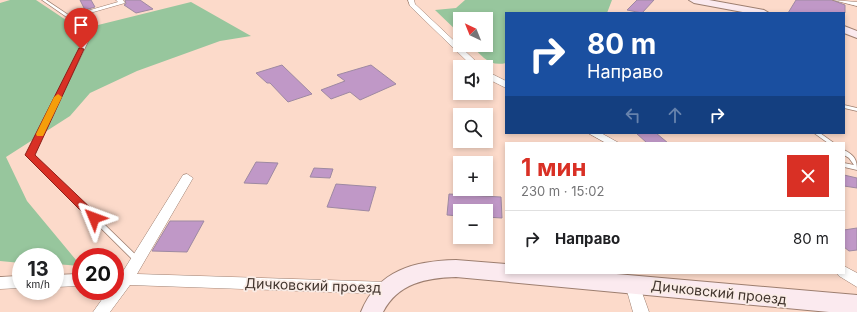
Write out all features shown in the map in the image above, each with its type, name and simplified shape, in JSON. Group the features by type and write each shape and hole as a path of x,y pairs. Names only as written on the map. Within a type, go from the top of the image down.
{"street":[{"path":"69,17 122,3 118,0"},
{"path":"411,0 412,5 470,60"},
{"path":"694,0 740,11 752,12"},
{"path":"836,0 857,4"},
{"path":"493,78 505,84"},
{"path":"595,134 612,142"},
{"path":"124,275 137,260 188,178"},
{"name":"Дичковский проезд","path":"124,279 388,288 404,277 425,270 446,269 505,273"},
{"path":"845,273 857,281"},
{"name":"Дичковский проезд","path":"520,274 857,306"},
{"path":"0,282 12,282"},
{"path":"632,284 642,312"},
{"path":"372,312 388,288"},
{"path":"101,312 108,300"}],"lane":[{"path":"44,0 69,17 95,22 30,155 137,260"},
{"path":"845,106 857,110"},
{"path":"818,134 830,142"},
{"path":"845,153 851,157 857,167"},
{"path":"845,166 857,167"}],"green space":[{"path":"10,0 36,0 66,20 90,27 191,2 251,36 220,41 137,71 90,93 70,116 6,157 27,201 72,255 72,265 64,265 64,248 12,248 12,262 0,261 0,3"},
{"path":"465,0 612,0 607,12 505,12 505,63 500,64 493,63 493,60 486,60 477,52 493,52 493,12 453,12 453,27 435,10 456,8"}],"building":[{"path":"80,0 91,0 95,7 85,10"},
{"path":"125,0 140,0 153,9 136,13 124,5 126,4"},
{"path":"637,0 654,0 643,12 627,10"},
{"path":"796,0 832,0 845,5 845,12 789,12"},
{"path":"282,65 312,94 288,102 270,83 267,83 256,73"},
{"path":"371,65 396,84 360,100 350,92 331,99 321,90 345,81 337,75"},
{"path":"637,134 657,134 667,142 646,142"},
{"path":"256,162 278,163 267,184 244,183"},
{"path":"314,168 333,169 330,178 310,177"},
{"path":"845,175 857,178 857,188 845,186"},
{"path":"336,184 376,187 369,211 327,207"},
{"path":"449,194 453,194 453,196 501,197 502,218 493,217 493,204 453,204 453,215 447,215"},
{"path":"170,221 204,221 187,252 152,251"},
{"path":"857,228 857,250 849,251 845,248 845,230"}],"slow traffic":[{"path":"40,134 58,97"}],"route":[{"path":"81,49 30,155 94,218"}]}
